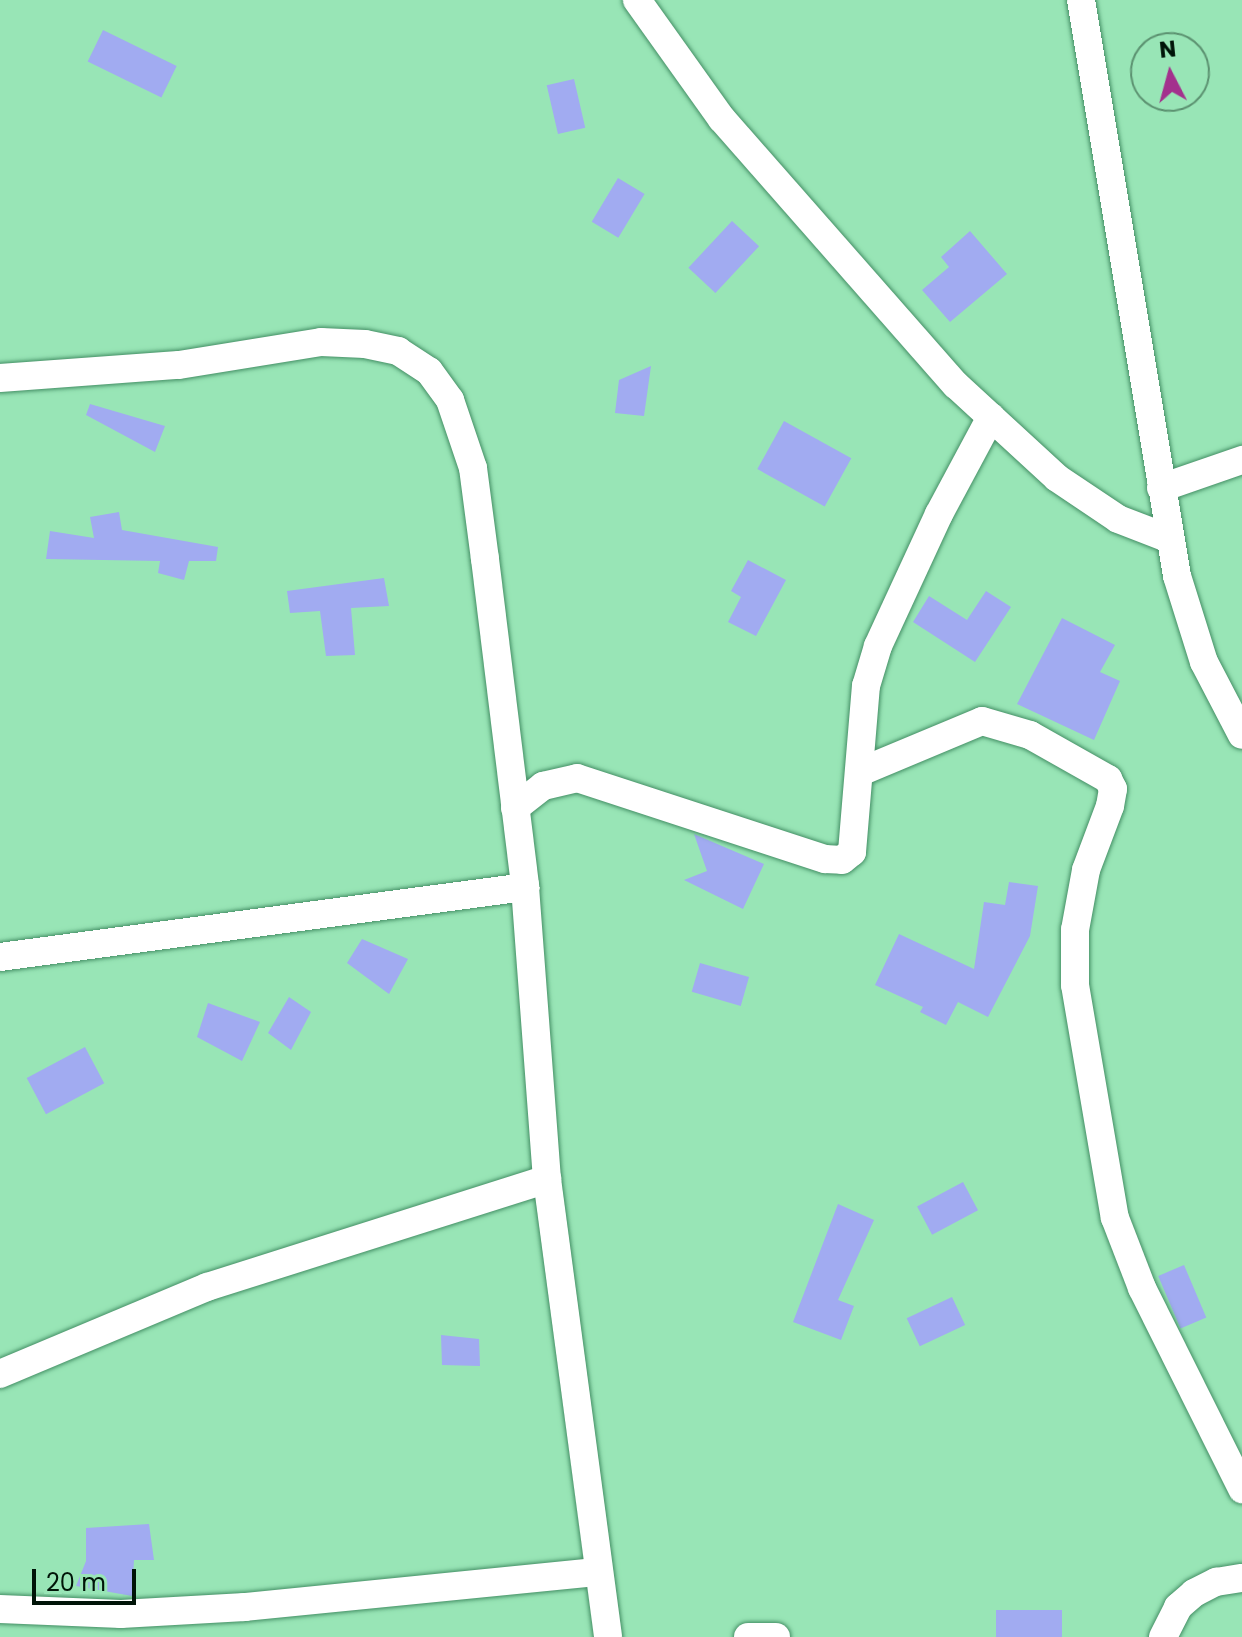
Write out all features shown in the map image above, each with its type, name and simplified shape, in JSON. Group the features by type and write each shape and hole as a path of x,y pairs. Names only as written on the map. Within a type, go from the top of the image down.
{"street":[{"path":"637,0 722,119 870,293 991,417 1057,478 1118,519 1170,539"},
{"path":"1081,0 1170,539 1204,662 1242,735"},
{"path":"0,378 179,365 321,342 398,351 429,371 450,400 473,468 525,887 547,1179 608,1637"},
{"path":"515,808 543,786 577,778 842,860 852,852 866,686 878,646 939,514 991,417"},
{"path":"1161,488 1242,460"},
{"path":"860,772 982,721 1030,735 1108,779 1113,789 1110,806 1086,870 1075,930 1075,985 1115,1218 1142,1288 1242,1489"},
{"path":"0,957 525,887"},
{"path":"0,1374 207,1287 547,1179"},
{"path":"0,1609 121,1614 245,1607 597,1572"},
{"path":"1163,1637 1178,1607 1194,1593 1216,1582 1242,1578"},
{"path":"748,1637 776,1637"}],"building":[{"path":"103,30 177,66 161,97 88,61"},
{"path":"574,79 585,128 558,134 547,85"},
{"path":"618,178 645,194 618,238 592,222"},
{"path":"732,221 759,246 715,293 688,268"},
{"path":"970,231 1007,274 950,322 922,290 949,267 941,257"},
{"path":"651,366 644,416 615,413 619,380"},
{"path":"90,404 165,426 155,452 86,415"},
{"path":"784,421 851,458 825,506 757,469"},
{"path":"119,512 122,530 218,547 216,561 189,561 184,580 158,573 160,561 46,559 50,531 94,538 90,517"},
{"path":"748,560 786,580 756,636 728,622 741,597 731,591"},
{"path":"384,578 389,606 351,608 355,655 326,656 320,611 290,613 287,591"},
{"path":"986,591 1011,607 975,662 913,622 929,596 967,620"},
{"path":"1062,618 1115,645 1100,672 1120,681 1094,740 1017,704"},
{"path":"694,834 764,864 743,909 684,880 707,871"},
{"path":"1009,882 1038,886 1030,936 988,1017 958,1002 946,1025 920,1012 923,1007 875,985 899,934 974,969 984,902 1005,905"},
{"path":"362,939 408,959 389,994 347,963"},
{"path":"700,963 749,977 741,1006 692,992"},
{"path":"289,997 311,1012 291,1050 268,1033"},
{"path":"208,1003 260,1022 242,1061 197,1037"},
{"path":"85,1047 104,1083 46,1114 27,1078"},
{"path":"963,1182 978,1210 932,1235 917,1206"},
{"path":"838,1204 874,1220 838,1300 854,1306 841,1340 793,1322"},
{"path":"1184,1265 1206,1317 1180,1328 1158,1276"},
{"path":"952,1297 965,1325 920,1346 907,1318"},
{"path":"441,1335 479,1339 480,1366 442,1365"},
{"path":"149,1524 154,1560 134,1560 132,1596 76,1586 86,1561 86,1528"},
{"path":"996,1610 1062,1610 1062,1637 996,1637"}]}
